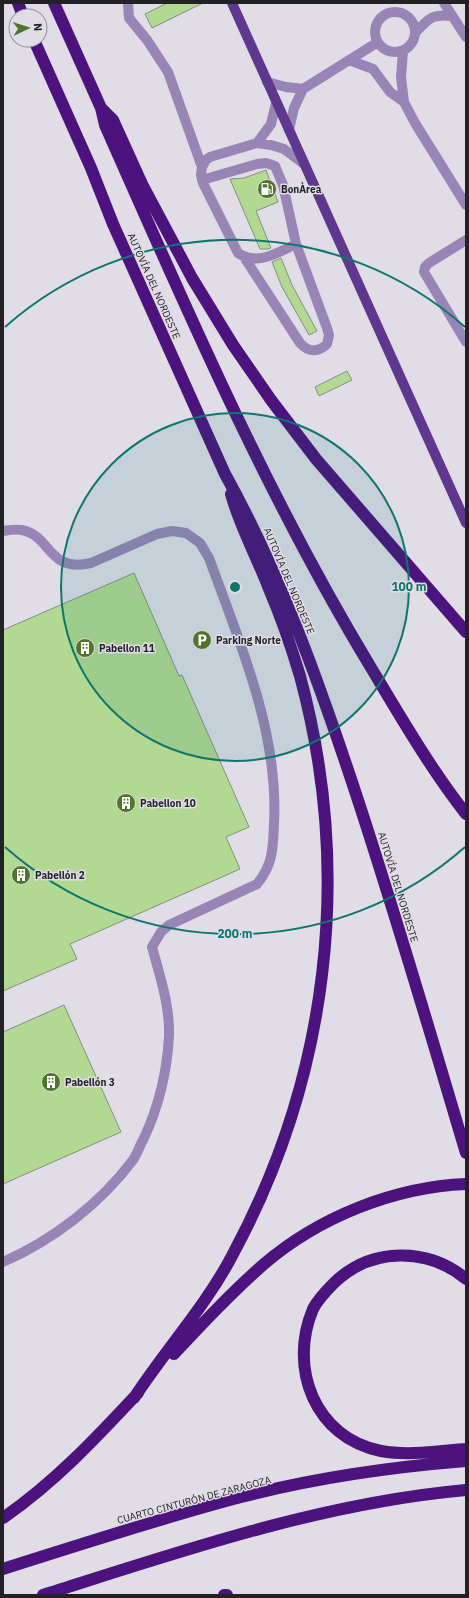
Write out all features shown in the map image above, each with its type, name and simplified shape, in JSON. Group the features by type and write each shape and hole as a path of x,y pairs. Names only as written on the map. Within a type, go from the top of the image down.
{"highway":[{"name":"AUTOVÍA DEL NORDESTE","path":"54,3 101,108 105,124 168,268 279,505 334,606 394,707 466,814"},
{"name":"AUTOVÍA DEL NORDESTE","path":"38,48 91,168 113,224 226,474 246,511 285,599 328,713 377,858 466,1153"},
{"path":"101,108 113,120 142,184 192,278 229,339 271,400 316,459 466,632"},
{"path":"134,1398 158,1361 189,1324 210,1294 233,1255 264,1193 289,1127 309,1060 321,988 328,916 328,851 318,755 301,683 289,641 270,589 236,511 226,474"},
{"path":"3,1518 41,1489 78,1457 111,1424 210,1316 265,1263 297,1240 326,1222 397,1194 466,1184"},
{"path":"466,1280 448,1267 432,1260 417,1256 396,1255 378,1258 364,1263 338,1280 325,1292 314,1308 306,1330 303,1352 304,1373 315,1403 333,1426 348,1437 367,1446 397,1452 466,1449"},
{"name":"CUARTO CINTURÓN DE ZARAGOZA","path":"3,1569 161,1519 243,1496 317,1481 386,1470 466,1461"},
{"path":"44,1595 194,1547 266,1527 332,1511 398,1499 466,1490"}],"main road":[{"path":"232,3 466,523"}],"lane":[{"path":"128,3 129,18 147,40 168,72 202,167 202,180 235,249 244,257 300,343 310,350 317,350 327,344 329,335 296,244 283,185 275,166 266,163 257,164 202,180"},
{"path":"384,3 388,13"},
{"path":"444,3 466,37"},
{"path":"416,32 413,22 405,14 394,12 388,13 377,23 375,33 381,47 391,52 402,51 413,42 416,32 432,17 440,15 452,16"},
{"path":"289,130 294,108 304,89 378,42"},
{"path":"402,51 401,77 404,102 415,123 466,205"},
{"path":"349,60 367,66 376,71 390,92 404,102"},
{"path":"267,82 286,88 304,89"},
{"path":"257,143 271,124 276,103"},
{"path":"202,167 210,157 257,143 284,149 304,164"},
{"path":"466,240 429,263 425,267 424,272 466,342"},
{"path":"244,257 253,259 267,257 296,244"},
{"path":"3,1262 28,1251 56,1233 97,1199 134,1159 155,1114 164,1079 169,1035 164,988 152,947 161,932 169,925 257,884 267,873 271,857 275,803 272,769 255,689 209,558 200,543 186,534 172,530 157,534 91,564 80,566 68,564 58,559 35,536 22,530 6,532"}],"building":[{"path":"167,3 203,3 152,28 145,14"},
{"path":"266,170 278,202 256,211 271,248 260,249 230,179 244,178"},
{"path":"281,258 292,285 317,331 309,335 282,287 272,262"},
{"path":"347,371 352,380 319,396 315,387"},
{"path":"134,573 179,676 182,675 249,827 226,837 240,869 70,944 77,959 3,991 3,630"},
{"name":"Pabellón 3","path":"64,1005 121,1132 3,1184 3,1032"}],"place":[{"name":"BonÀrea","path":"267,189"},
{"name":"Parking Norte","path":"202,640"},
{"name":"Pabellon 11","path":"85,648"},
{"name":"Pabellon 10","path":"126,803"},
{"name":"Pabellón 2","path":"21,875"},
{"name":"Pabellón 3","path":"51,1082"}]}
